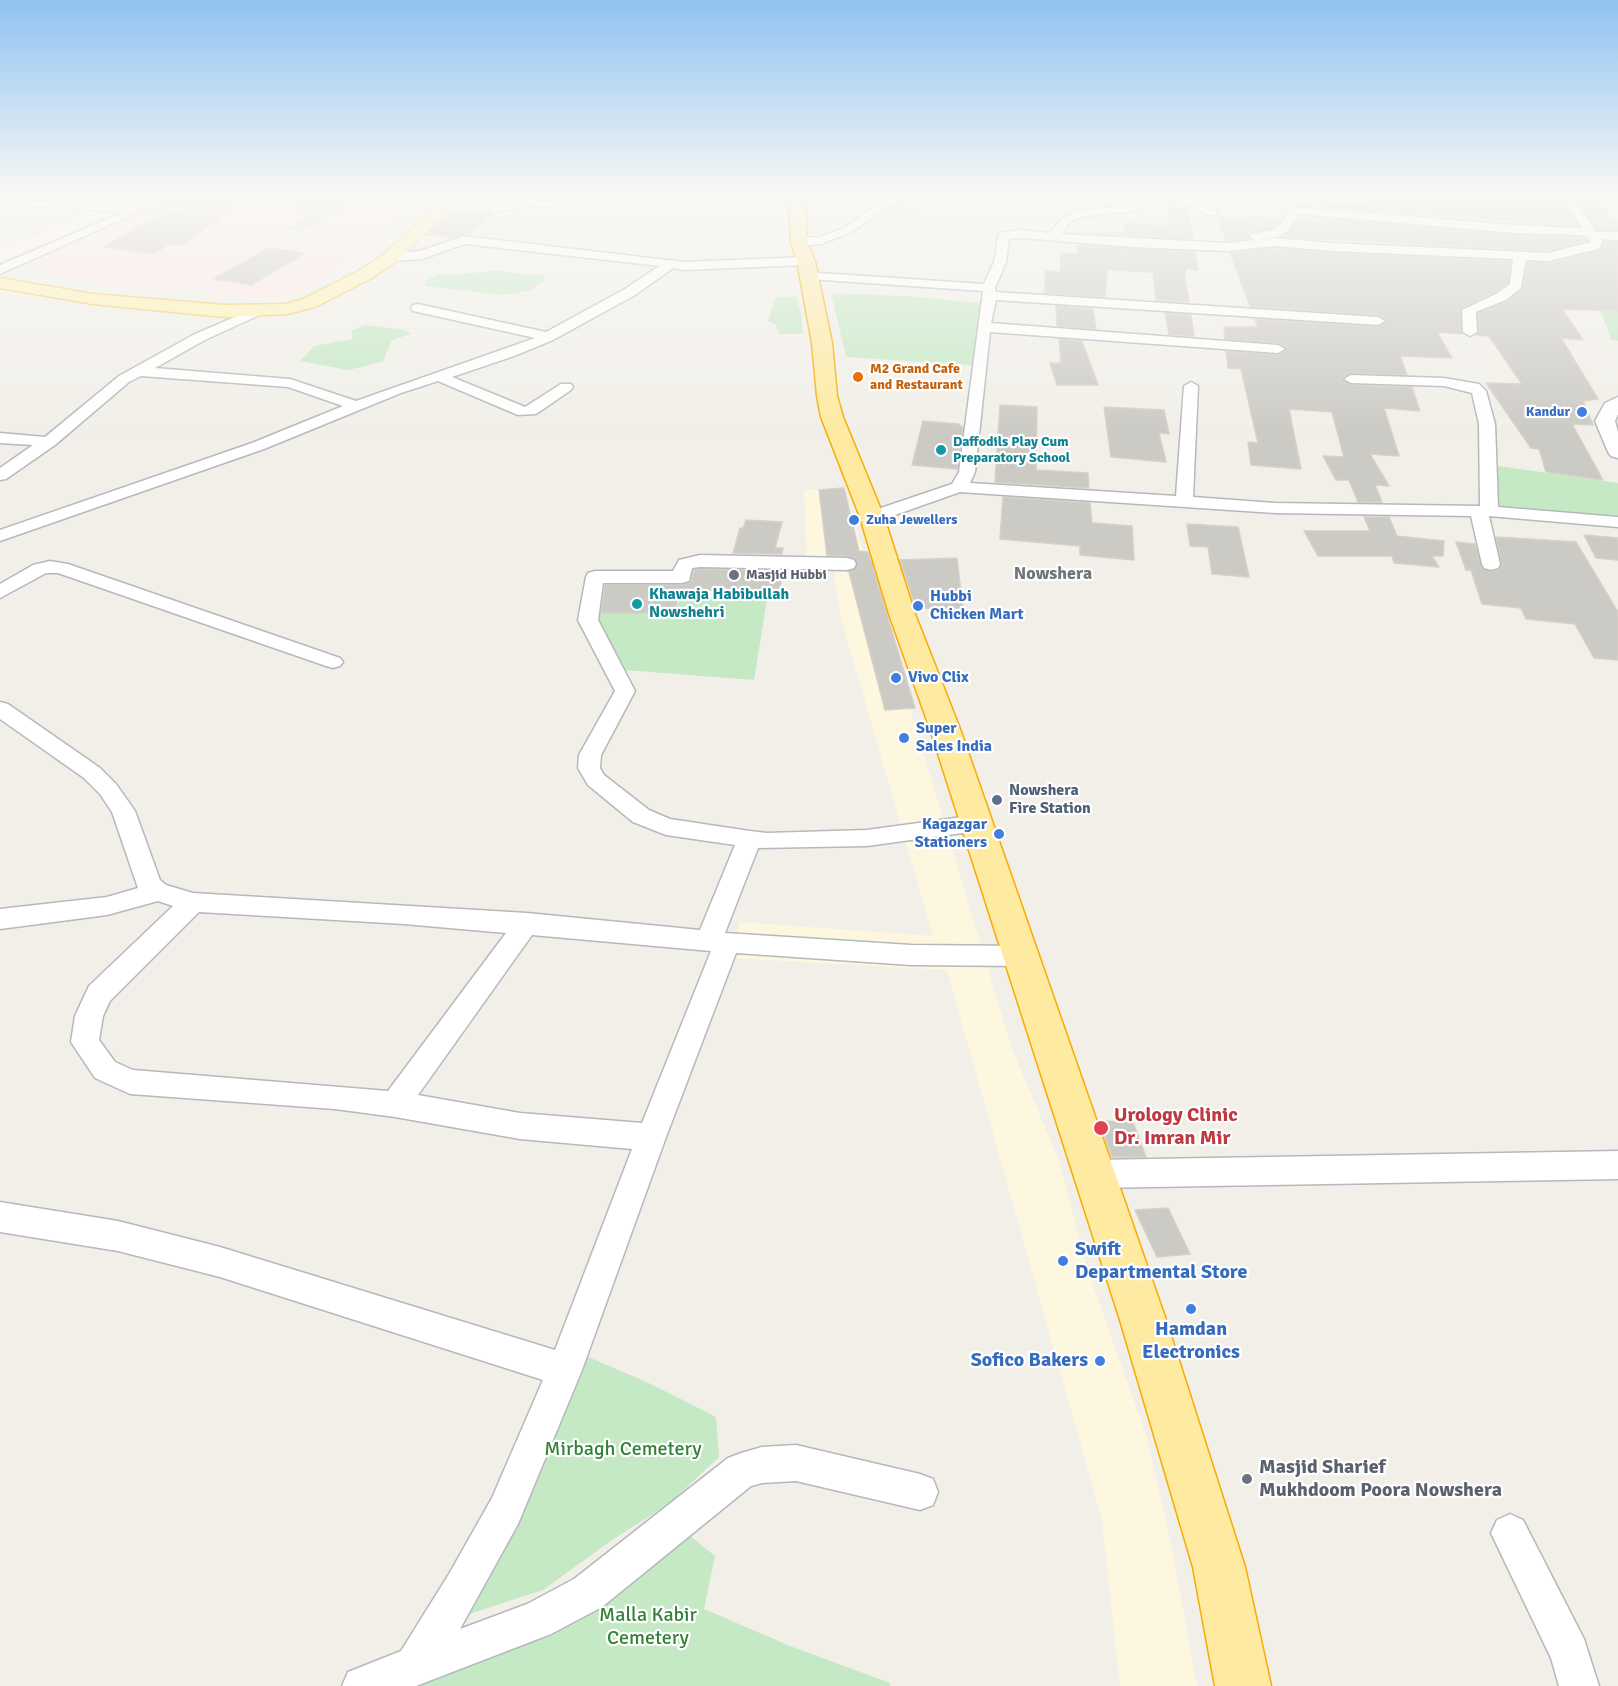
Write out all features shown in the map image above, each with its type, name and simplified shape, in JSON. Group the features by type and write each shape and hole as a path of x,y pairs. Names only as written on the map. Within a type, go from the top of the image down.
{"highway":[{"path":"808,276 822,343 827,396 832,417 872,517 880,565 902,614 977,823 1143,1320 1219,1567 1243,1686"}],"main road":[{"path":"24,276 104,291 230,303 278,303 303,297 326,287 344,276"},
{"path":"0,283 93,299 225,311 261,311 286,309 309,303 363,276"}],"street":[{"path":"0,536 258,446 357,406 509,353 548,337 630,292 654,276"},
{"path":"899,276 990,292 1378,321"},
{"path":"959,487 968,472 984,327 995,276"},
{"path":"1470,332 1469,310 1501,297 1516,285 1519,276"},
{"path":"418,308 548,337"},
{"path":"0,475 49,442 102,397 138,371 200,337 261,311"},
{"path":"984,327 1278,349"},
{"path":"138,371 279,382 357,406"},
{"path":"438,376 523,412 531,411 566,387"},
{"path":"1352,379 1444,382 1474,387 1479,391 1487,424 1484,511 1491,564"},
{"path":"1184,502 1191,386"},
{"path":"1618,403 1606,414 1605,421 1618,452"},
{"path":"0,438 49,442"},
{"path":"872,517 959,487 1275,508 1484,511 1618,522"},
{"path":"847,564 700,561 682,567 682,577 595,577 588,620 625,691 590,755 589,768 596,780 641,816 666,827 750,839 767,841 867,838 977,823"},
{"path":"0,592 40,569 61,568 333,662"},
{"path":"0,710 92,773 108,789 123,811 148,885 158,892 193,902 527,923 718,942 911,955 1022,956"},
{"path":"416,1664 463,1588 505,1511 566,1370 651,1137 718,942 750,839"},
{"path":"0,919 107,906 158,892"},
{"path":"193,902 99,994 89,1016 85,1042 105,1070 130,1082 335,1097 395,1104 520,1126 651,1137"},
{"path":"395,1104 527,923"},
{"path":"1094,1174 1618,1165"},
{"path":"0,1217 57,1224 118,1236 220,1262 566,1370"},
{"path":"362,1686 537,1620 588,1593 741,1471 762,1465 796,1463 920,1492"},
{"path":"1510,1533 1570,1653 1579,1686"}],"shaded area":[{"path":"53,276 325,276 299,291 276,298 201,295 201,288 185,286 158,292"},
{"path":"844,488 1012,1049 1059,1161 1087,1269 1147,1438 1171,1544 1197,1686 1120,1686 1102,1520 947,970 731,958 740,922 933,936 840,615 834,569 807,567 804,490"}],"green space":[{"path":"436,276 544,276 546,278 532,290 504,295 424,286 427,280"},
{"path":"831,293 906,296 981,303 972,365 846,357"},
{"path":"776,297 796,297 801,312 803,334 779,334 776,325 768,321"},
{"path":"1598,304 1618,309 1618,341 1611,339"},
{"path":"365,325 405,330 411,334 392,340 383,361 366,366 348,370 300,361 314,346 352,339 352,330"},
{"path":"1498,466 1618,483 1618,518 1500,510 1493,505"},
{"path":"681,596 767,599 754,680 624,670 596,613 674,613"},
{"name":"Mirbagh Cemetery","path":"586,1356 653,1385 716,1417 719,1457 670,1503 612,1540 543,1590 463,1616"},
{"name":"Malla Kabir Cemetery","path":"680,1528 715,1556 704,1609 790,1646 890,1683 890,1686 395,1686"}],"building":[{"path":"219,276 267,276 251,285 213,279"},
{"path":"1046,276 1107,276 1105,297 1044,293"},
{"path":"1153,276 1184,276 1189,302 1156,300"},
{"path":"1239,276 1509,276 1508,283 1495,292 1461,308 1462,334 1437,332 1452,358 1400,356 1407,375 1351,373 1342,378 1351,385 1412,387 1420,411 1384,408 1399,456 1370,454 1389,486 1375,485 1382,502 1358,502 1349,480 1336,480 1323,456 1344,457 1332,412 1289,409 1301,469 1251,465 1248,442 1258,443 1241,369 1228,368 1226,351 1278,355 1287,348 1278,343 1225,339 1224,327 1258,327 1255,319 1378,327 1387,322 1378,315 1250,306"},
{"path":"1525,276 1618,276 1618,311 1562,309 1583,340 1561,338 1598,399 1583,401 1593,425 1572,424 1603,480 1546,472 1539,449 1531,448 1486,383 1522,384 1489,336 1476,335 1479,332 1478,313 1507,302 1522,290"},
{"path":"1056,306 1093,309 1096,329 1057,326"},
{"path":"1165,313 1191,315 1194,336 1169,334"},
{"path":"1059,339 1082,341 1098,385 1057,385 1050,363 1061,363"},
{"path":"1000,405 1037,407 1036,470 1088,473 1089,488 995,482"},
{"path":"1104,407 1164,410 1169,434 1159,433 1166,462 1111,457"},
{"path":"923,421 959,424 963,428 957,469 912,465"},
{"path":"844,488 859,551 868,552 915,708 885,710 849,572 856,569 858,563 855,558 848,556 827,555 819,490"},
{"path":"1003,497 1090,503 1092,523 1132,526 1134,560 1080,555 1080,546 1000,539"},
{"path":"1364,517 1389,517 1397,536 1444,541 1443,556 1432,556 1439,567 1394,563 1392,556 1318,556 1304,531 1370,531"},
{"path":"746,520 782,522 775,548 783,548 782,554 733,553 740,528 743,528"},
{"path":"1187,524 1238,527 1249,577 1212,574 1208,547 1190,546"},
{"path":"1584,535 1618,538 1618,560 1596,558"},
{"path":"1496,537 1576,542 1618,612 1618,660 1594,658 1575,624 1526,619 1521,608 1482,604 1471,570 1466,570 1456,542 1475,544 1482,569 1492,572 1499,570 1502,565"},
{"path":"957,558 963,609 916,608 900,560"},
{"path":"694,570 782,571 780,591 680,590 674,613 601,613 605,585 683,585 691,582"},
{"path":"1099,1121 1133,1122 1146,1157 1112,1157"},
{"path":"1168,1208 1190,1254 1157,1257 1135,1210"}],"tunnel":[{"path":"847,564 873,564"}],"place":[{"name":"M2 Grand Cafe and Restaurant","path":"858,377"},
{"name":"Kandur","path":"1582,412"},
{"name":"Daffodils Play Cum Preparatory School","path":"941,450"},
{"name":"Zuha Jewellers","path":"854,520"},
{"name":"Masjid Hubbi","path":"734,575"},
{"name":"Khawaja Habibullah Nowshehri","path":"637,604"},
{"name":"Hubbi Chicken Mart","path":"918,606"},
{"name":"Vivo Clix","path":"896,678"},
{"name":"Super Sales India","path":"904,738"},
{"name":"Nowshera Fire Station","path":"997,800"},
{"name":"Kagazgar Stationers","path":"999,834"},
{"name":"Urology Clinic Dr. Imran Mir","path":"1101,1128"},
{"name":"Swift Departmental Store","path":"1063,1261"},
{"name":"Hamdan Electronics","path":"1191,1309"},
{"name":"Sofico Bakers","path":"1100,1361"},
{"name":"Masjid Sharief Mukhdoom Poora Nowshera","path":"1247,1479"}],"district":[{"name":"Nowshera","path":"1053,574"}]}
